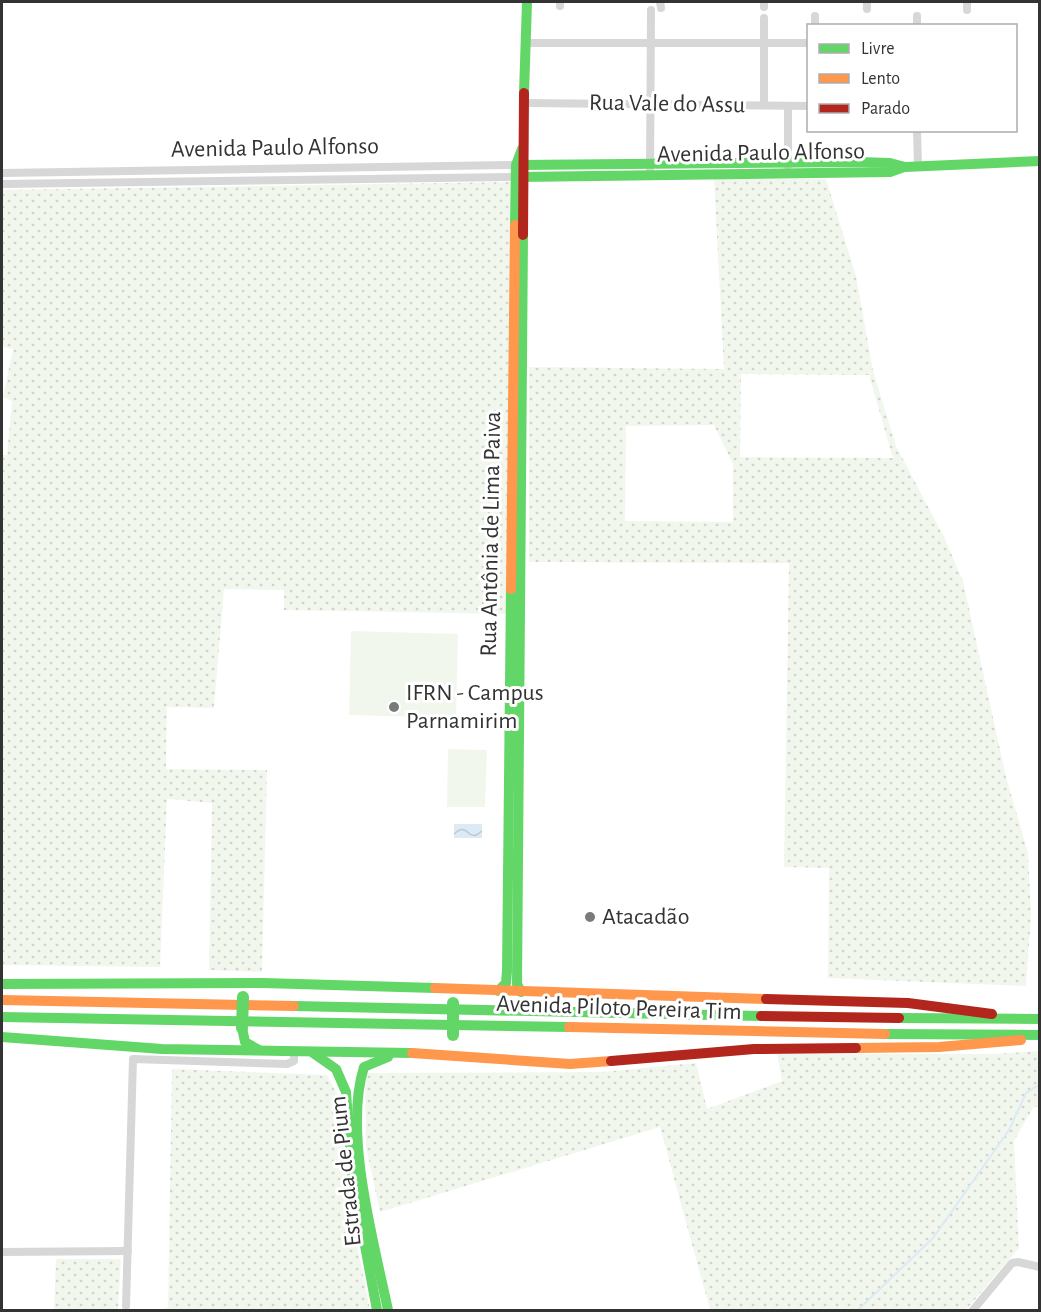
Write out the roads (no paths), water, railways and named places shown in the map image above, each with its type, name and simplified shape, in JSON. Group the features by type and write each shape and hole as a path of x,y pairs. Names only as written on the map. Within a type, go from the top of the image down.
{"main road":[{"name":"Rua Antônia de Lima Paiva","path":"521,992 516,984 513,896 520,171 525,103 527,2"},
{"name":"Avenida Paulo Alfonso","path":"520,171 788,168 890,163 904,167 1040,161"},
{"name":"Rua Antônia de Lima Paiva","path":"498,991 506,980 513,896"},
{"path":"2,984 263,983 908,1003 1014,1018"},
{"path":"262,1052 245,1042 242,1028 243,997 251,987 263,983"},
{"path":"437,1054 447,1048 453,1035 453,1004 450,994 440,989"},
{"path":"2,1000 197,1011"},
{"path":"2,1017 197,1011"},
{"name":"Avenida Piloto Pereira Tim","path":"197,1011 1040,1019"},
{"name":"Avenida Piloto Pereira Tim","path":"197,1011 786,1034 1040,1037"},
{"path":"2,1036 134,1053 400,1053 570,1064 754,1049 939,1047 1040,1037"},
{"name":"Estrada de Pium","path":"313,1053 333,1066 345,1086 352,1176 377,1311"},
{"name":"Estrada de Pium","path":"388,1311 371,1224 360,1143 356,1089 364,1067 375,1060 400,1053"}],"street":[{"path":"650,170 651,10"},
{"path":"815,16 815,24"},
{"path":"917,16 917,24"},
{"path":"764,18 764,105"},
{"path":"526,43 807,43"},
{"name":"Rua Vale do Assu","path":"525,103 807,106"},
{"path":"788,106 788,168"},
{"path":"917,132 918,166"},
{"path":"296,169 296,180"},
{"name":"Avenida Paulo Alfonso","path":"5,173 296,169 520,171"},
{"name":"Avenida Paulo Alfonso","path":"5,184 296,180 520,171"},
{"path":"5,173 5,184"},
{"path":"126,1306 134,1053 287,1064 294,1061 294,1052"},
{"path":"2,1252 128,1251"},
{"path":"973,1311 1009,1266 1018,1262 1040,1267"}],"water":[{"path":"454,824 482,824 482,838 454,838"}],"waterway":[{"path":"858,1310 933,1238 1009,1130 1026,1093 1040,1084"}],"place":[{"name":"IFRN - Campus Parnamirim","path":"394,707"},
{"name":"Atacadão","path":"590,917"}]}
